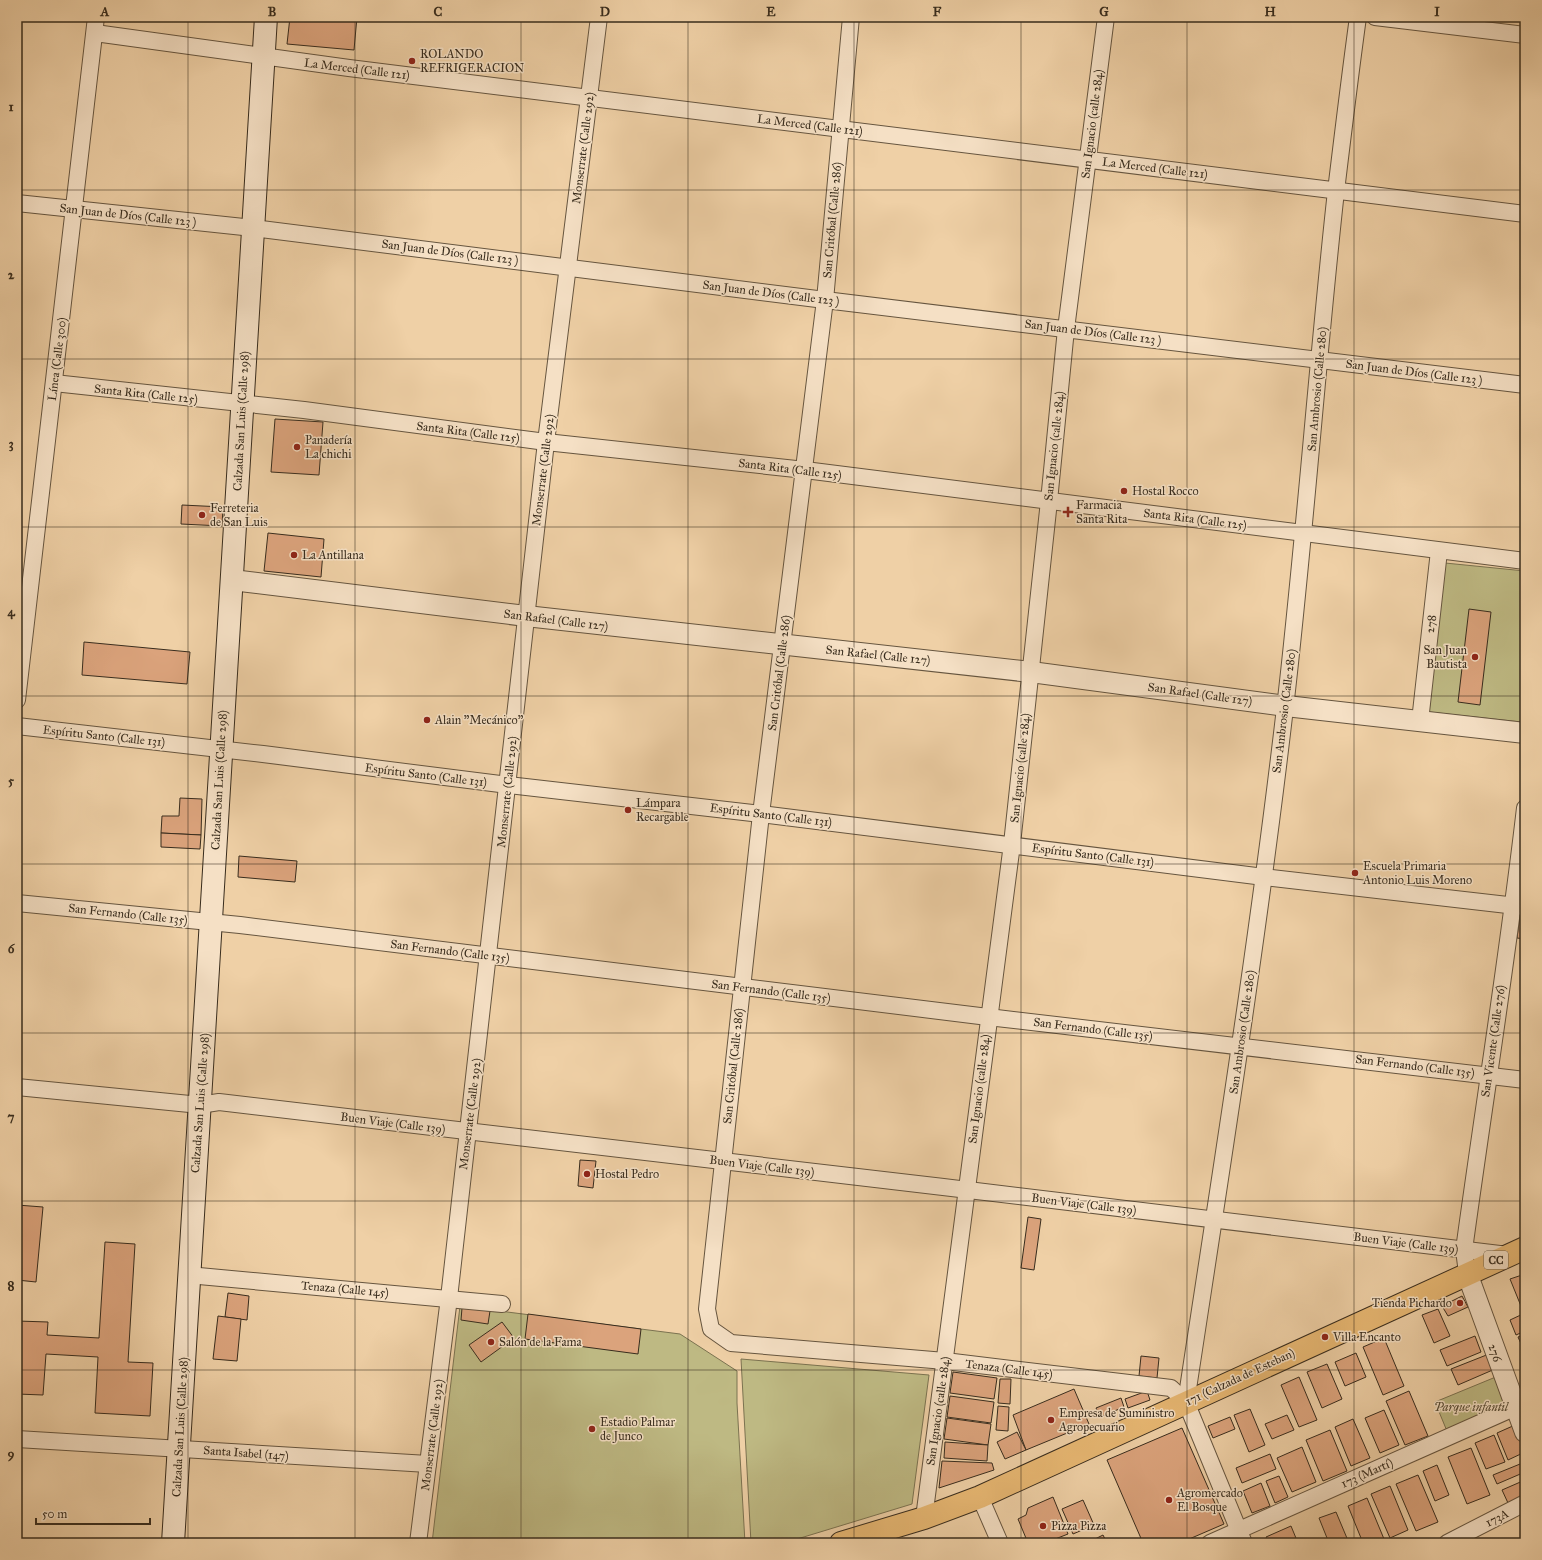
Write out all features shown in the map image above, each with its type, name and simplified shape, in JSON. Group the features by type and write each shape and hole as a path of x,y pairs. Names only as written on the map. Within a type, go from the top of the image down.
{"main road":[{"name":"Calzada San Luis (Calle 298)","path":"173,1543 188,1275 200,1105 266,17"},
{"name":"171 (Calzada de Esteban)","path":"841,1543 924,1518 980,1497 1516,1251"}],"street":[{"name":"Línea (Calle 300)","path":"17,700 96,17"},
{"name":"Monserrate (Calle 292)","path":"418,1543 449,1298 467,1133 489,956 546,442 567,267 600,17"},
{"name":"San Critóbal (Calle 286)","path":"710,1329 706,1309 761,814 825,300 851,17"},
{"name":"San Ignacio (calle 284)","path":"924,1518 988,1017 1012,844 1066,329 1106,17"},
{"name":"San Ambrosio (Calle 280)","path":"1186,1402 1241,1046 1286,706 1304,533 1336,190 1358,17"},
{"path":"1374,17 1525,35"},
{"name":"La Merced (Calle 121)","path":"95,33 589,98 1525,214"},
{"name":"San Juan de Díos (Calle 123 )","path":"17,203 253,228 825,300 1525,385"},
{"name":"Santa Rita (Calle 125)","path":"54,383 304,410 546,442 805,470 1525,561"},
{"name":"278","path":"1420,721 1439,550"},
{"name":"San Rafael (Calle 127)","path":"232,580 526,616 1031,672 1286,706 1525,733"},
{"name":"Espíritu Santo (Calle 131)","path":"17,726 1012,844 1264,877 1519,907"},
{"name":"San Vicente (Calle 276)","path":"1467,1273 1464,1250 1488,1075 1519,907 1525,808"},
{"name":"San Fernando (Calle 135)","path":"17,903 240,925 988,1017 1525,1080"},
{"name":"Buen Viaje (Calle 139)","path":"17,1087 200,1105 219,1102 467,1133 966,1190 1464,1250 1516,1251"},
{"name":"276","path":"1467,1273 1520,1406 1525,1432"},
{"name":"Tenaza (Calle 145)","path":"188,1275 502,1304"},
{"name":"Tenaza (Calle 145)","path":"710,1329 731,1343 945,1361 1171,1388 1186,1402"},
{"path":"1186,1402 1241,1536"},
{"name":"173 (Martí)","path":"1210,1543 1241,1536 1520,1406"},
{"name":"Santa Isabel (147)","path":"17,1439 428,1464"},
{"path":"980,1497 1000,1543"},
{"name":"173A","path":"1447,1543 1525,1503"}],"green space":[{"path":"1445,563 1525,571 1525,718 1521,722 1429,712"},
{"name":"Estadio Palmar de Junco","path":"460,1306 680,1334 737,1371 737,1403 745,1543 432,1543"},
{"path":"741,1359 929,1375 912,1504 784,1543 751,1543"},
{"name":"Parque infantil","path":"1503,1374 1515,1408 1449,1436 1435,1402"}],"building":[{"path":"290,17 357,17 354,50 287,44"},
{"name":"Panadería La chichi","path":"275,419 323,422 319,475 271,472"},
{"name":"Ferreteria de San Luis","path":"182,505 223,507 222,526 181,524"},
{"name":"La Antillana","path":"268,533 324,539 321,577 264,571"},
{"name":"San Juan Bautista","path":"1469,609 1491,612 1480,705 1458,702"},
{"path":"84,642 190,652 187,684 82,675"},
{"path":"180,798 202,799 201,835 161,833 162,816 179,816"},
{"path":"161,833 201,835 200,849 161,847"},
{"path":"239,856 297,861 295,882 238,877"},
{"path":"1520,915 1525,916 1525,939 1517,938"},
{"name":"Hostal Pedro","path":"580,1160 596,1161 593,1188 578,1186"},
{"path":"17,1205 43,1207 36,1282 17,1280"},
{"path":"1028,1217 1041,1219 1034,1270 1021,1268"},
{"path":"105,1242 135,1244 128,1362 153,1363 150,1416 95,1413 98,1357 46,1354 43,1395 17,1394 17,1321 48,1322 47,1335 99,1338"},
{"path":"1525,1274 1525,1316 1510,1279"},
{"path":"228,1293 249,1296 247,1320 225,1317"},
{"path":"1462,1296 1468,1307 1448,1316 1442,1306"},
{"path":"462,1308 490,1311 488,1324 461,1320"},
{"path":"1438,1309 1450,1336 1434,1343 1422,1315"},
{"path":"1525,1313 1525,1331 1516,1335 1510,1320"},
{"path":"528,1314 641,1329 638,1354 525,1339"},
{"path":"218,1316 241,1319 237,1361 213,1359"},
{"name":"Salón de la Fama","path":"502,1322 514,1338 481,1362 469,1345"},
{"path":"1525,1334 1525,1353 1518,1337"},
{"path":"1475,1336 1481,1352 1447,1366 1440,1350"},
{"path":"1384,1338 1404,1386 1383,1395 1363,1347"},
{"path":"1356,1353 1366,1377 1345,1386 1335,1362"},
{"path":"1489,1354 1495,1369 1458,1385 1451,1369"},
{"path":"1141,1356 1159,1358 1157,1378 1139,1376"},
{"path":"1327,1364 1342,1399 1322,1408 1307,1372"},
{"path":"953,1372 997,1378 994,1399 950,1393"},
{"path":"1299,1377 1317,1420 1299,1427 1281,1385"},
{"path":"1000,1379 1011,1379 1010,1404 998,1403"},
{"name":"Empresa de Suministro Agropecuario","path":"1074,1389 1089,1424 1026,1450 1013,1415"},
{"path":"1147,1391 1150,1400 1128,1408 1125,1399"},
{"path":"1409,1391 1428,1436 1405,1445 1386,1401"},
{"path":"950,1396 994,1402 991,1423 947,1417"},
{"path":"1121,1398 1124,1407 1100,1417 1096,1408"},
{"path":"998,1406 1009,1407 1008,1431 996,1430"},
{"path":"1250,1409 1265,1445 1249,1452 1234,1415"},
{"path":"1384,1410 1399,1445 1380,1453 1365,1418"},
{"path":"1287,1415 1294,1430 1272,1439 1265,1424"},
{"path":"1230,1417 1235,1429 1213,1438 1208,1426"},
{"path":"947,1418 991,1424 988,1445 944,1439"},
{"path":"1353,1419 1370,1458 1351,1466 1335,1427"},
{"path":"1515,1425 1525,1448 1525,1452 1508,1460 1497,1433"},
{"name":"Agromercado El Bosque","path":"1182,1428 1224,1524 1180,1543 1143,1543 1107,1460"},
{"path":"1330,1430 1347,1471 1323,1481 1306,1440"},
{"path":"1017,1432 1026,1450 1005,1459 997,1442"},
{"path":"1494,1435 1505,1462 1486,1469 1475,1443"},
{"path":"945,1442 988,1445 987,1461 944,1458"},
{"path":"1302,1447 1316,1482 1292,1492 1277,1458"},
{"path":"1471,1448 1490,1495 1467,1504 1448,1457"},
{"path":"1270,1454 1276,1469 1242,1483 1236,1468"},
{"path":"942,1461 992,1463 994,1470 939,1488"},
{"path":"1525,1462 1525,1472 1497,1484 1493,1475"},
{"path":"1437,1465 1449,1495 1435,1501 1423,1471"},
{"path":"1418,1475 1438,1522 1416,1531 1396,1484"},
{"path":"1279,1476 1288,1497 1275,1503 1266,1481"},
{"path":"1525,1480 1525,1496 1508,1503 1502,1490"},
{"path":"1261,1483 1270,1506 1252,1513 1243,1491"},
{"path":"1390,1486 1408,1530 1390,1538 1371,1494"},
{"name":"Pizza Pizza","path":"1053,1497 1068,1534 1045,1543 1028,1543 1018,1519 1026,1515 1028,1508"},
{"path":"1367,1498 1384,1539 1374,1543 1363,1543 1348,1506"},
{"path":"1083,1500 1094,1525 1073,1534 1062,1509"},
{"path":"1336,1512 1349,1543 1329,1543 1319,1518"},
{"path":"1291,1526 1298,1543 1269,1543 1266,1537"},
{"path":"1103,1535 1107,1543 1094,1543 1093,1540"},
{"path":"1087,1539 1089,1543 1077,1543"}],"place":[{"name":"ROLANDO REFRIGERACION","path":"412,61"},
{"name":"Panadería La chichi","path":"297,447"},
{"name":"Hostal Rocco","path":"1124,491"},
{"name":"Farmacia Santa Rita","path":"1068,512"},
{"name":"Ferreteria de San Luis","path":"202,515"},
{"name":"La Antillana","path":"294,555"},
{"name":"San Juan Bautista","path":"1475,657"},
{"name":"Alain \"Mecánico\"","path":"427,720"},
{"name":"Lámpara Recargable","path":"628,810"},
{"name":"Escuela Primaria Antonio Luis Moreno","path":"1355,873"},
{"name":"Hostal Pedro","path":"587,1174"},
{"name":"Tienda Pichardo","path":"1460,1303"},
{"name":"Villa Encanto","path":"1325,1337"},
{"name":"Salón de la Fama","path":"491,1342"},
{"name":"Empresa de Suministro Agropecuario","path":"1051,1420"},
{"name":"Estadio Palmar de Junco","path":"592,1429"},
{"name":"Agromercado El Bosque","path":"1169,1500"},
{"name":"Pizza Pizza","path":"1043,1526"}]}
